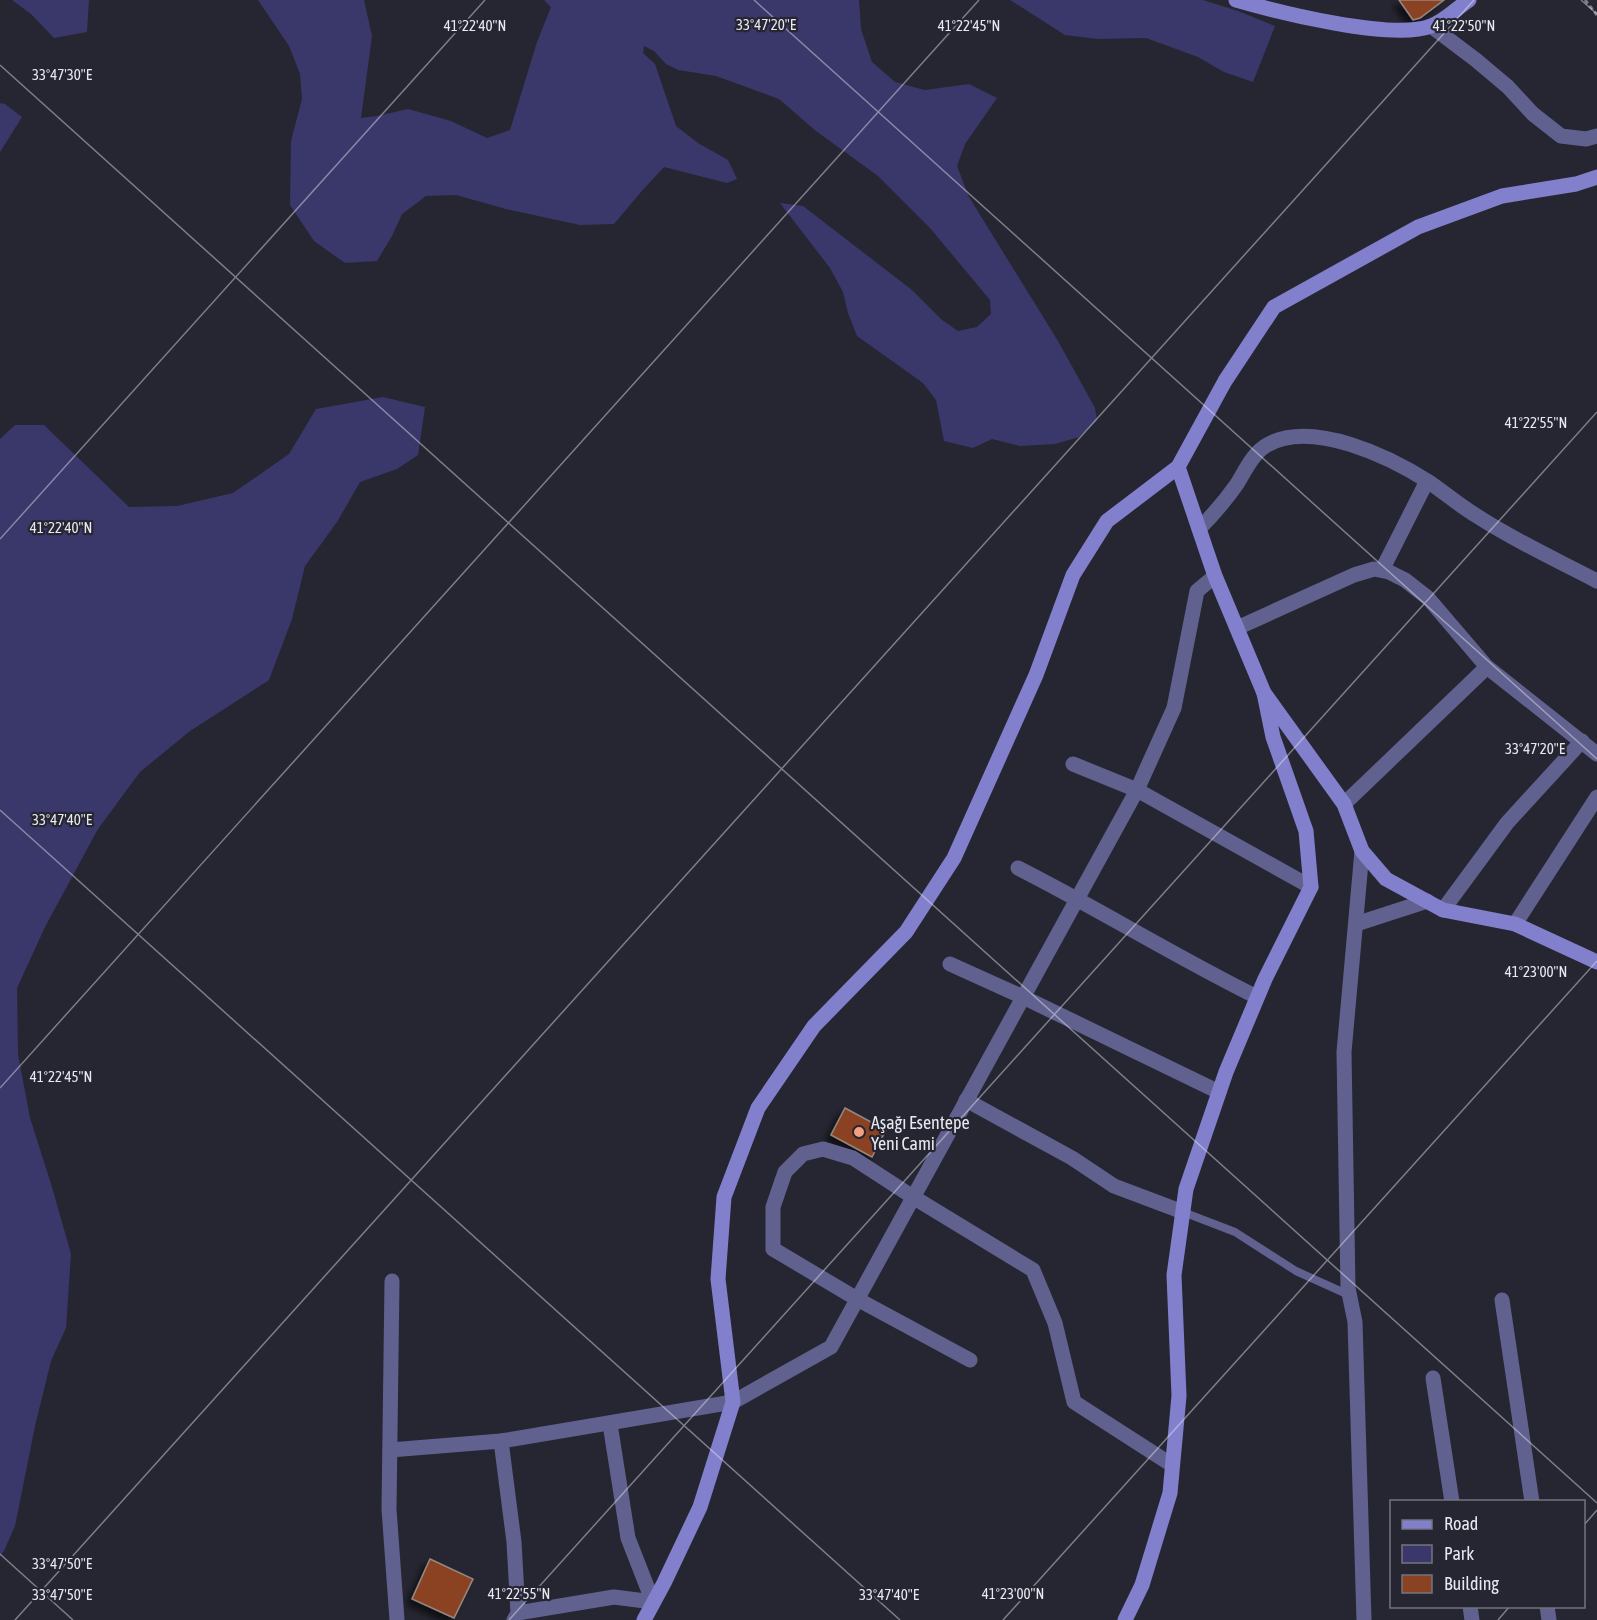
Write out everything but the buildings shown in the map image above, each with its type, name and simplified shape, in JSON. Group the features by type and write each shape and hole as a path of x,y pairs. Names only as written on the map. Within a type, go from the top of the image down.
{"street":[{"path":"1236,0 1272,4 1324,21 1400,31 1431,26 1469,0"},
{"path":"1431,26 1508,87 1533,114 1561,136 1586,140 1597,136"},
{"path":"644,1620 700,1507 733,1402 717,1279 724,1197 758,1108 814,1026 906,932 954,858 1036,675 1073,575 1107,521 1178,467 1225,381 1274,307 1418,227 1502,196 1576,184 1597,177"},
{"path":"1198,529 1217,511 1251,461 1265,446 1279,440 1302,436 1352,445 1392,461 1427,481 1477,516 1554,560 1597,581"},
{"path":"1125,1620 1142,1585 1170,1493 1179,1396 1174,1275 1186,1190 1219,1092 1257,997 1311,887 1306,831 1273,736 1264,693 1215,576 1178,467"},
{"path":"1382,570 1427,481"},
{"path":"1237,628 1354,575 1374,568 1389,572 1405,580 1428,598 1487,668 1597,754"},
{"path":"390,1450 501,1441 733,1402 831,1347 1137,790 1174,708 1197,591 1215,576"},
{"path":"1344,804 1487,668"},
{"path":"1264,693 1344,804 1362,851 1386,879 1443,910 1515,924 1597,962"},
{"path":"1443,910 1507,823 1582,741"},
{"path":"1073,764 1137,790 1311,887"},
{"path":"1515,924 1597,797"},
{"path":"1362,851 1344,1052 1349,1294 1355,1322 1364,1620"},
{"path":"1018,868 1077,898 1205,972 1257,997"},
{"path":"1356,924 1427,901"},
{"path":"950,964 1219,1092"},
{"path":"966,1100 1072,1158 1114,1186 1183,1212"},
{"path":"970,1360 857,1299 773,1249 773,1207 785,1172 803,1154 823,1149 853,1158 1033,1270 1055,1323 1074,1402 1172,1465"},
{"path":"392,1281 389,1509 397,1620"},
{"path":"1502,1300 1532,1500"},
{"path":"1433,1378 1452,1500"},
{"path":"610,1424 628,1538 653,1602"},
{"path":"501,1441 514,1542 516,1617 614,1597 653,1602"}],"lane":[{"path":"1183,1212 1235,1232 1296,1271 1349,1294"}],"path":[{"path":"1585,0 1597,15"}],"green space":[{"path":"12,0 89,0 87,32 54,38 31,14"},
{"path":"258,0 364,0 372,36 361,118 408,109 451,121 487,138 510,130 537,42 551,7 544,0 859,0 861,29 872,62 895,82 925,90 969,84 997,98 965,144 957,166 969,197 1058,341 1095,408 1097,420 1079,437 1055,444 1020,446 992,439 973,448 944,441 936,400 923,383 857,336 843,292 830,268 780,203 803,206 912,290 942,320 958,331 977,327 991,314 990,300 930,228 878,176 816,131 779,99 716,76 678,70 666,64 654,51 644,46 643,53 655,64 676,126 698,143 728,160 737,179 727,183 664,167 614,224 580,225 506,209 456,195 426,196 402,214 377,261 345,263 314,241 290,205 291,141 302,99 300,74 289,46"},
{"path":"1010,0 1203,0 1275,26 1253,82 1224,72 1198,57 1146,38 1098,39 1065,35"},
{"path":"0,103 5,104 22,117 0,152"},
{"path":"383,397 425,407 418,455 397,469 360,482 337,522 305,566 292,619 269,680 190,731 140,772 98,829 45,927 17,988 18,1054 30,1118 71,1254 66,1328 51,1361 15,1526 0,1556 0,439 15,425 44,425 129,507 177,506 233,493 289,454 316,409"}],"place":[{"name":"Aşağı Esentepe Yeni Cami","path":"859,1132"}]}
